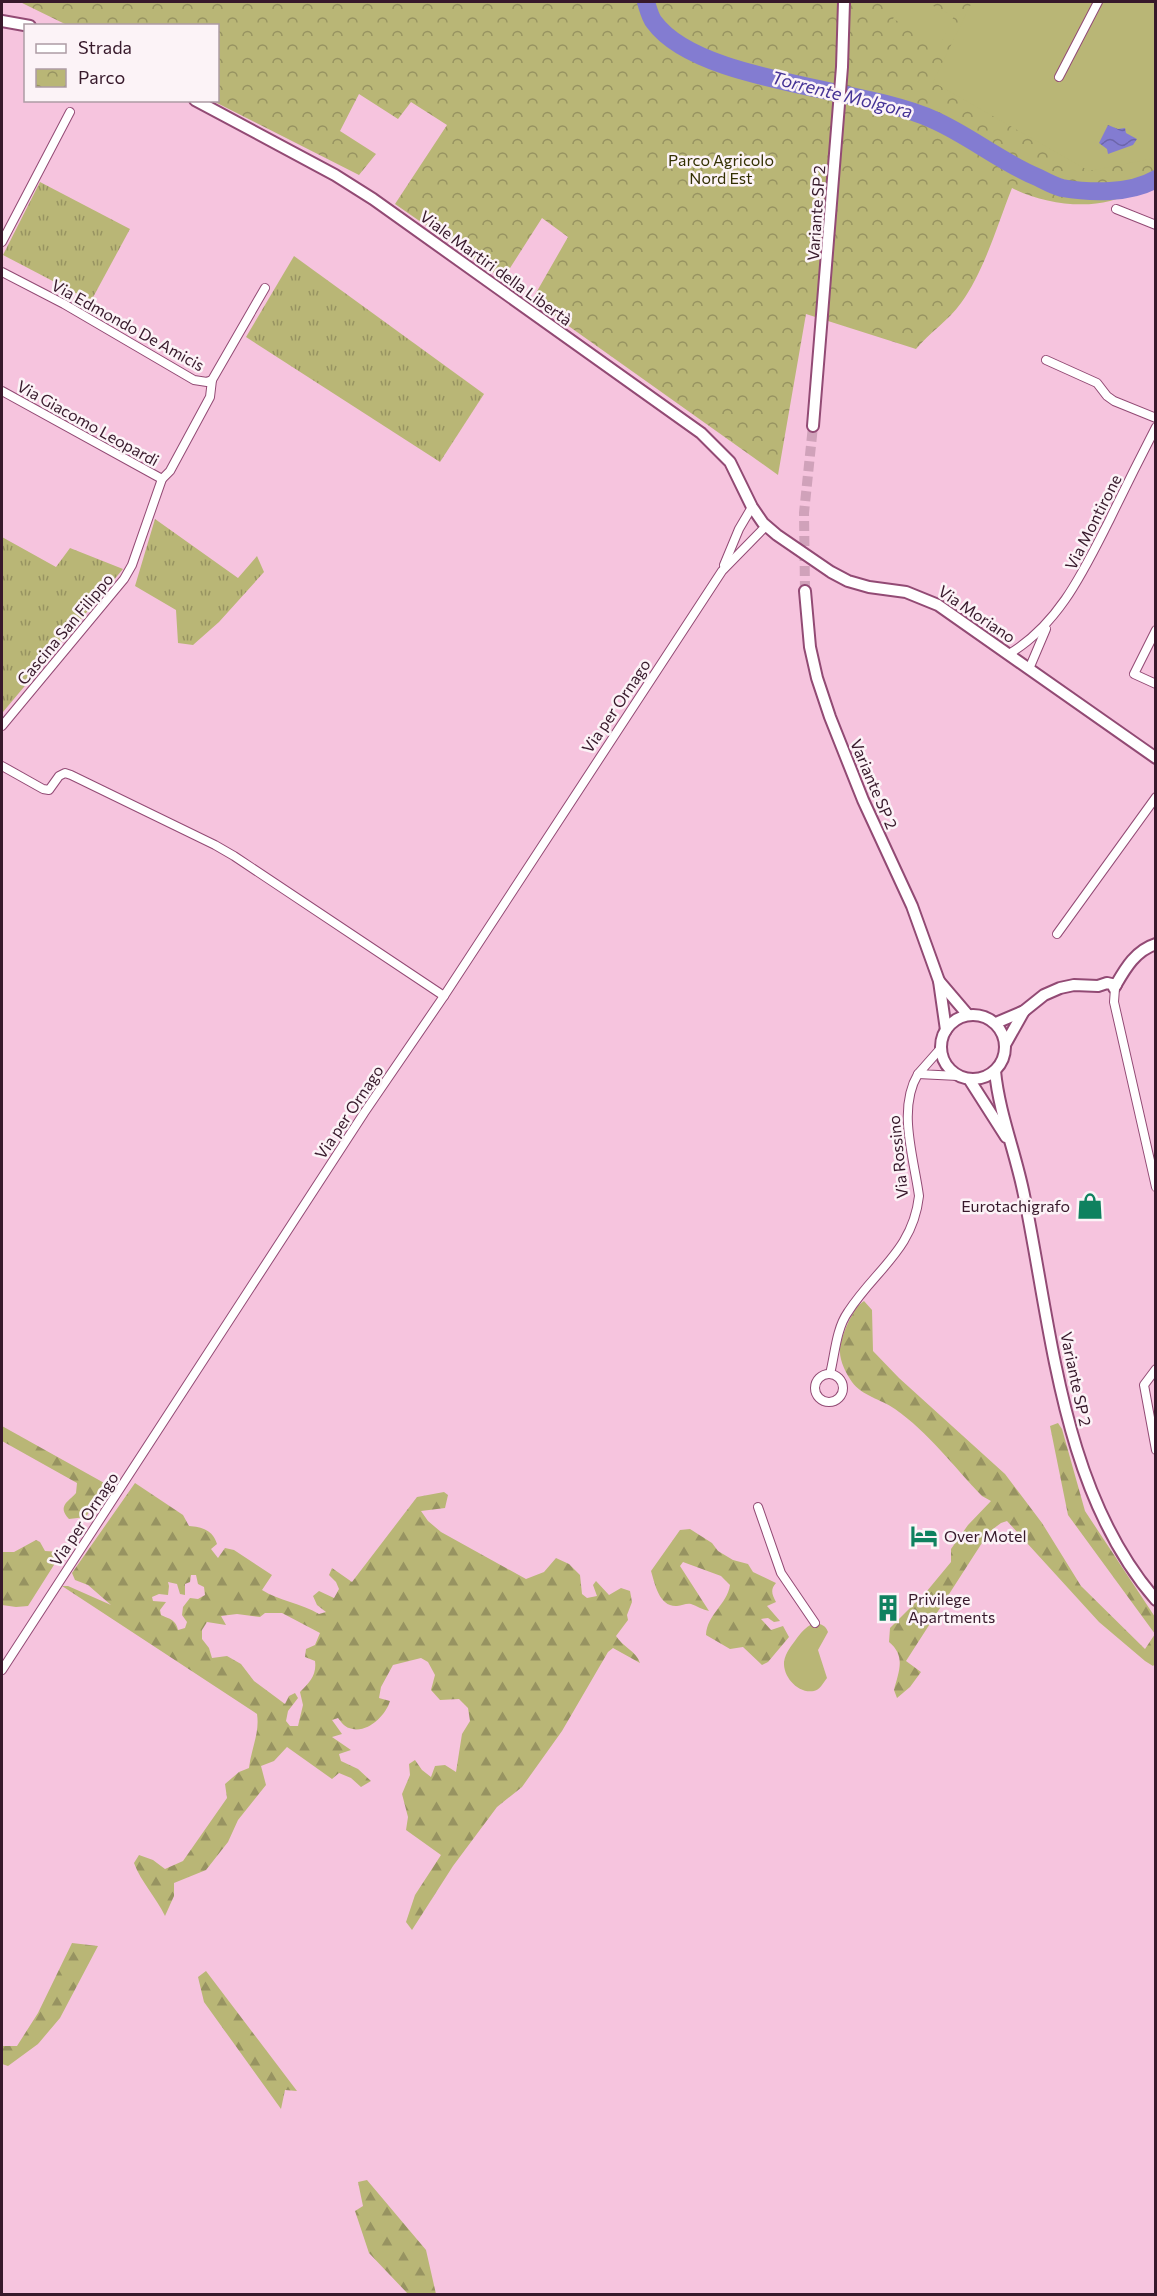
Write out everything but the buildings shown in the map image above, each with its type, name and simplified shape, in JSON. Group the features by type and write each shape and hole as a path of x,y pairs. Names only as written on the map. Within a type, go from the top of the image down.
{"main road":[{"name":"Variante SP 2","path":"813,426 842,67 844,2"},
{"path":"2,21 24,25"},
{"name":"Viale Martiri della Libertà","path":"199,102 374,199 701,433 730,462 749,502"},
{"name":"Via Moriano","path":"749,502 766,526 831,572 848,581 906,592 933,602 1155,758"},
{"name":"Variante SP 2","path":"805,591 812,659 830,717 863,800 912,906 939,981 945,1030 941,1048 948,1067 964,1077 1012,1147"},
{"path":"996,1023 1024,1011 1044,995 1060,988 1074,985 1098,986 1107,982 1116,986 1132,960 1155,944"},
{"name":"Variante SP 2","path":"939,981 968,1015"},
{"path":"1005,1043 1024,1011"},
{"path":"945,1030 959,1017 968,1015 983,1016 996,1023 1001,1029 1005,1043 1004,1058 995,1071 987,1076 964,1077"},
{"name":"Variante SP 2","path":"995,1071 1024,1193 1059,1373 1080,1464 1097,1508 1114,1542 1155,1600"}],"street":[{"path":"1059,77 1098,2"},
{"path":"2,242 70,112"},
{"path":"1116,209 1155,225"},
{"name":"Via Edmondo De Amicis","path":"2,272 64,304 194,380 207,382 212,380 266,288"},
{"path":"1046,360 1090,379 1114,401 1155,418"},
{"name":"Cascina San Filippo","path":"2,726 124,579 132,565 162,479 170,471 210,397 212,380"},
{"name":"Via Giacomo Leopardi","path":"2,391 162,479"},
{"name":"Via Montirone","path":"1048,624 1082,576 1155,427"},
{"name":"Via per Ornago","path":"2,1670 364,1113 444,996 722,571 749,502"},
{"name":"Via per Ornago","path":"722,571 766,526"},
{"path":"1009,654 1025,645 1048,624"},
{"path":"1029,669 1048,624"},
{"path":"1155,630 1134,674 1155,684"},
{"path":"2,766 43,789 49,790 59,776 65,773 71,775 215,845 444,996"},
{"path":"1058,934 1155,797"},
{"path":"1116,986 1114,1002 1155,1187"},
{"name":"Via Rossino","path":"830,1374 839,1330 847,1313 908,1237 918,1207 919,1196 908,1106 912,1085 918,1074 941,1048"},
{"path":"918,1074 964,1077"},
{"path":"1155,1369 1144,1385 1155,1450"},
{"path":"758,1507 781,1573 815,1623"}],"green space":[{"name":"Parco Agricolo Nord Est","path":"20,2 1155,2 1155,185 1116,199 1086,204 1060,203 1012,188 984,262 969,291 956,309 916,349 806,314 778,475 532,300 568,237 542,218 503,279 395,204 447,125 411,102 398,119 359,94 340,131 376,154 359,175 215,102 219,102 219,24 65,24"},
{"path":"902,2 925,2 954,16 941,43 893,19"},
{"path":"972,2 1155,2 1155,158 1089,171 933,82"},
{"path":"40,182 130,229 91,301 3,255"},
{"path":"294,256 484,394 440,462 246,337"},
{"path":"155,519 238,578 257,556 264,572 219,622 193,645 178,643 176,610 135,586"},
{"path":"2,537 56,567 70,548 123,569 3,712"},
{"path":"864,1301 872,1310 873,1351 899,1378 1005,1474 1042,1523 1081,1586 1145,1649 1155,1634 1155,1664 1153,1666 1099,1622 1007,1521 989,1532 906,1661 921,1672 910,1687 897,1698 894,1690 900,1664 898,1653 889,1642 890,1628 927,1591 951,1562 951,1549 968,1525 991,1501 982,1496 930,1439 907,1418 861,1391 850,1378 843,1366 841,1343 852,1315"},
{"path":"1058,1423 1062,1429 1085,1511 1155,1617 1155,1634 1068,1515 1050,1426"},
{"path":"2,1426 106,1484 86,1517 69,1519 64,1511 65,1504 76,1493 77,1483 2,1441"},
{"path":"135,1483 183,1515 189,1526 203,1528 210,1532 217,1544 211,1549 218,1558 225,1548 234,1550 272,1575 262,1590 319,1614 326,1612 317,1605 313,1596 319,1591 334,1598 339,1589 329,1575 332,1568 352,1582 417,1497 444,1492 448,1495 445,1508 421,1511 428,1521 441,1532 526,1579 544,1572 556,1558 569,1564 580,1575 582,1594 587,1598 597,1596 593,1585 596,1581 609,1595 621,1588 630,1591 632,1602 627,1615 628,1620 616,1636 636,1655 640,1663 613,1648 608,1652 562,1731 522,1787 497,1807 453,1866 412,1930 406,1922 415,1895 441,1855 406,1830 408,1817 402,1794 410,1775 409,1764 415,1760 431,1777 435,1766 445,1765 456,1772 462,1734 470,1721 468,1708 459,1699 440,1700 431,1690 435,1675 428,1662 421,1658 393,1665 381,1687 379,1698 390,1701 375,1722 362,1729 356,1729 346,1727 338,1718 332,1720 342,1734 332,1737 351,1750 339,1754 341,1761 358,1769 371,1781 361,1787 351,1778 339,1773 332,1779 287,1747 274,1761 261,1766 266,1785 238,1820 228,1842 206,1870 174,1883 174,1896 165,1916 134,1863 139,1855 153,1860 165,1869 183,1861 227,1798 225,1784 239,1772 249,1768 258,1721 257,1714 62,1586 68,1586 111,1605 88,1585 75,1580 72,1573","holes":["191,1575 196,1575 198,1584 204,1587 205,1595 198,1599 190,1598 183,1607 182,1615 187,1622 185,1628 178,1630 174,1622 161,1615 160,1610 166,1602 153,1601 152,1597 159,1594 168,1595 168,1582 177,1584 180,1594 185,1595 185,1584 190,1582","265,1613 282,1613 320,1633 315,1645 306,1649 305,1657 315,1661 315,1670 312,1678 300,1692 303,1705 298,1726 290,1726 286,1721 288,1711 298,1698 295,1693 289,1696 285,1704 254,1681 241,1664 227,1656 212,1658 209,1648 202,1639 202,1630 207,1622 226,1625 221,1616 237,1614 260,1617"]},
{"path":"690,1529 712,1543 718,1551 733,1560 748,1564 753,1572 776,1583 772,1592 776,1602 767,1606 780,1621 761,1619 771,1630 783,1626 789,1637 768,1662 762,1665 743,1647 730,1649 706,1635 710,1621 725,1598 730,1585 721,1576 683,1562 680,1566 709,1611 691,1604 671,1605 666,1603 659,1594 651,1571 680,1530"},
{"path":"36,1540 40,1542 45,1551 61,1552 59,1557 28,1606 2,1605 2,1552 14,1552"},
{"path":"815,1623 826,1628 828,1632 818,1650 827,1678 818,1689 808,1691 797,1687 789,1679 784,1662 787,1652 799,1635"},
{"path":"72,1943 98,1946 60,2018 38,2044 8,2066 2,2064 2,2046 17,2046 38,2013"},
{"path":"206,1971 297,2091 285,2090 281,2109 204,2002 198,1977"},
{"path":"367,2180 426,2250 436,2294 408,2294 369,2253 355,2211 363,2206 358,2182"}],"water":[{"path":"1108,125 1118,129 1125,128 1126,133 1137,139 1133,145 1108,154 1107,149 1099,143"}],"waterway":[{"name":"Torrente Molgora","path":"646,2 654,22 676,42 706,58 743,71 866,99 934,120 1024,171 1059,187 1085,191 1110,191 1146,184 1156,179"}],"tunnel":[{"path":"805,591 804,513 813,426"}],"place":[{"name":"Eurotachigrafo","path":"1090,1206"},
{"name":"Over Motel","path":"924,1536"},
{"name":"Privilege Apartments","path":"888,1608"}]}
